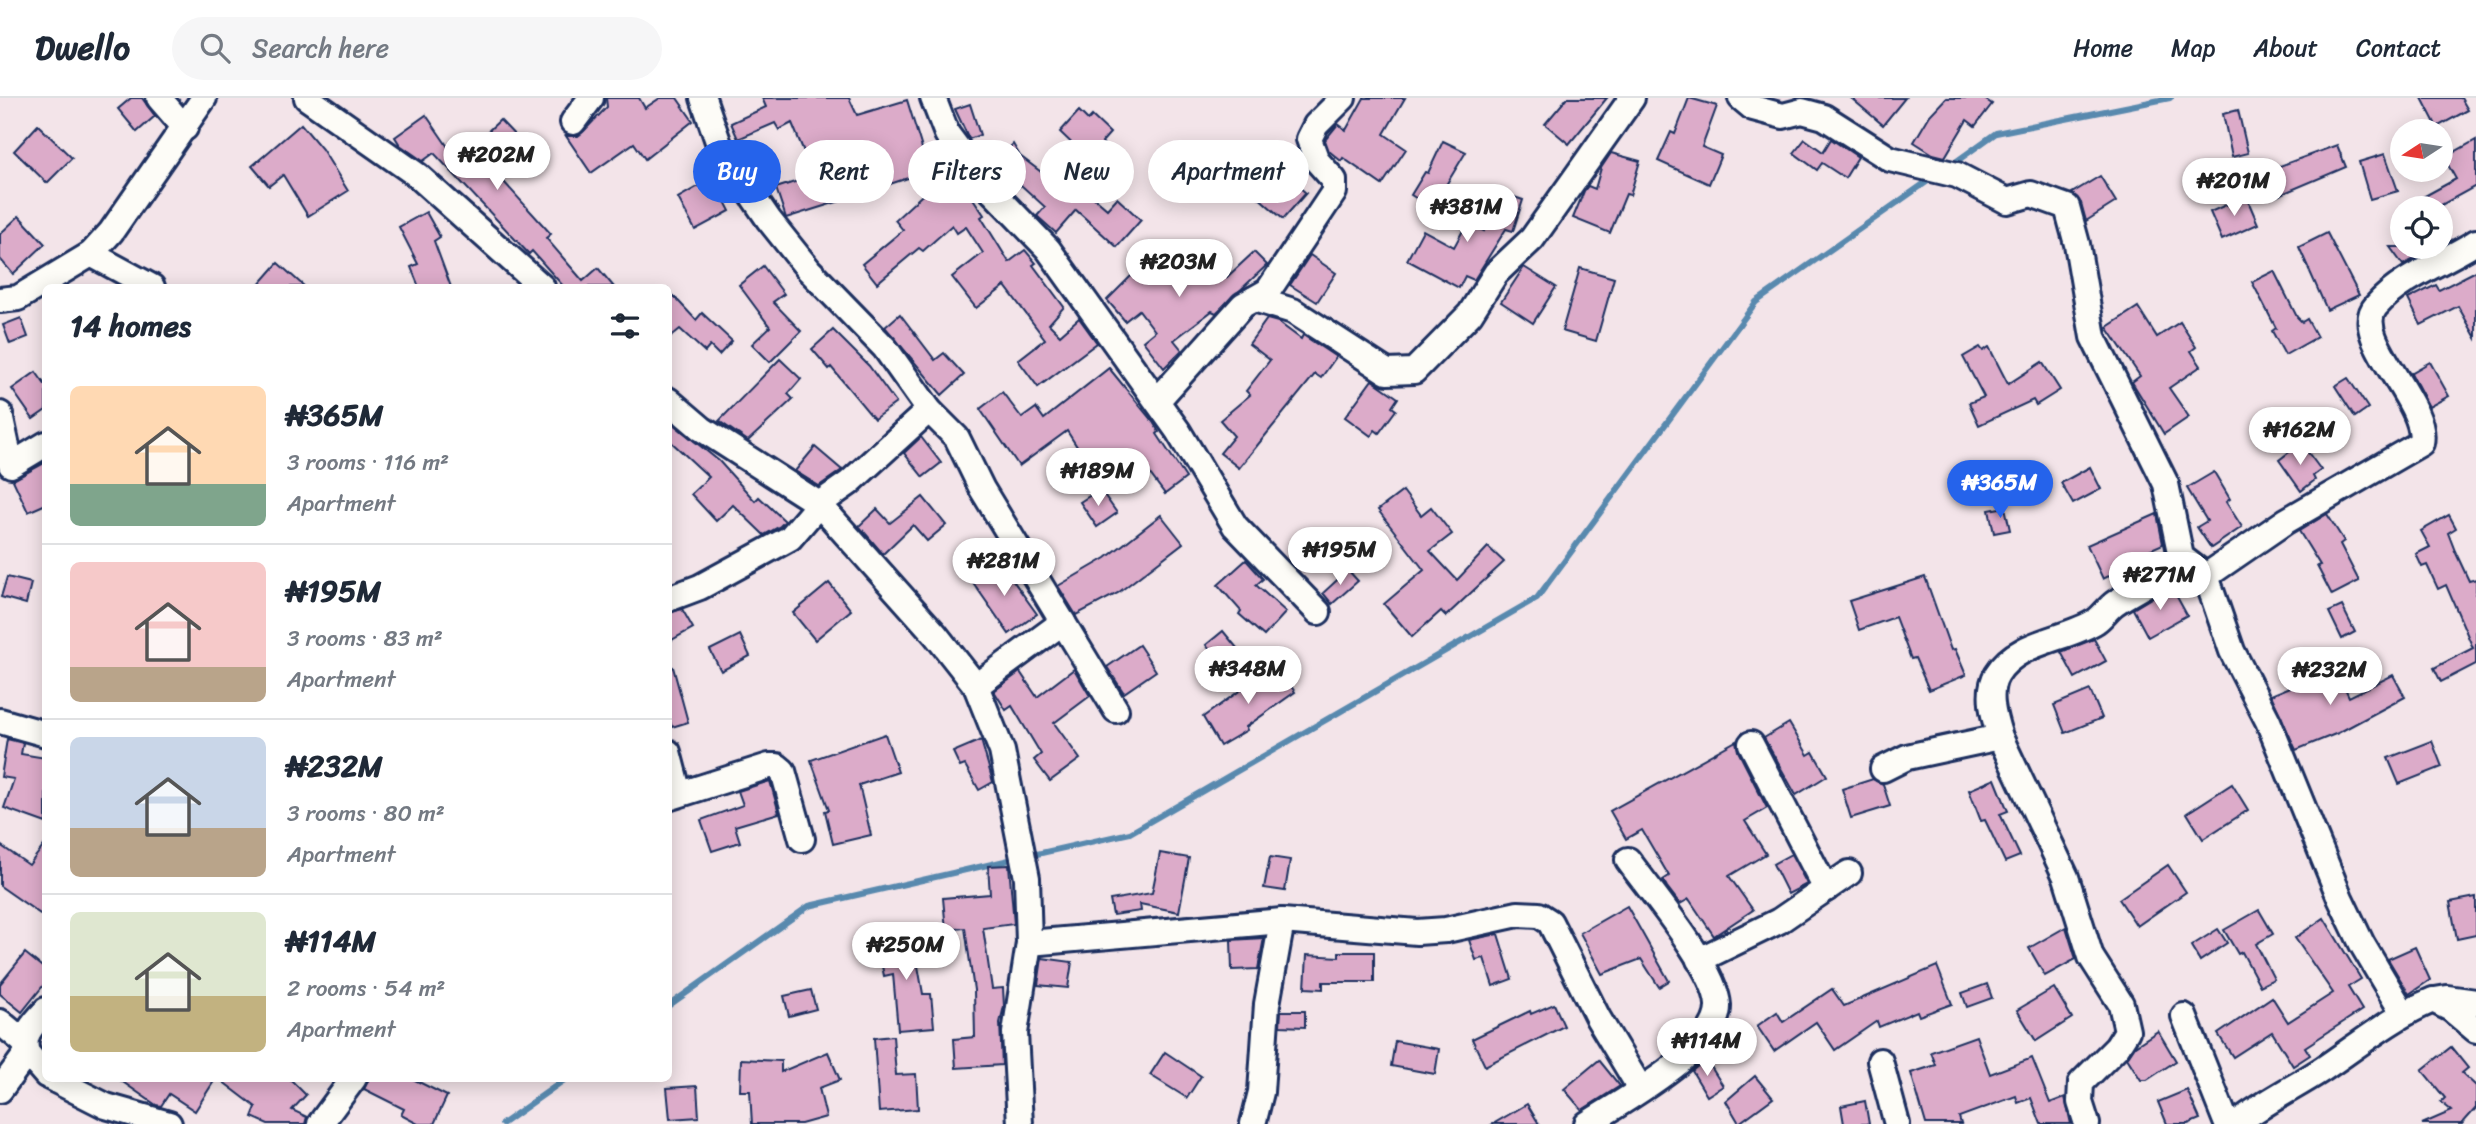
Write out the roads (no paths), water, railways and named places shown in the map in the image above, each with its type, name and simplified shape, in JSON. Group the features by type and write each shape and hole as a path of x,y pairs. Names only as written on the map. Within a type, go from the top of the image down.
{"street":[{"path":"159,98 185,128"},
{"path":"0,300 18,298 91,254 111,232 204,98"},
{"path":"307,98 417,175 539,284"},
{"path":"573,122 591,98"},
{"path":"703,98 721,150 769,220 809,270 884,348 929,410 957,438 982,489 1116,710"},
{"path":"933,98 947,134 982,181 1048,249 1157,401 1235,526 1318,612"},
{"path":"1157,401 1243,305 1268,291 1334,192 1334,180 1317,160 1309,139 1316,125 1343,98"},
{"path":"1254,299 1293,311 1387,372 1414,371 1470,314 1496,273 1532,239 1632,98"},
{"path":"1741,98 1753,108 1783,116 1802,111 1824,117 1890,159 1956,175 2007,201 2031,194 2067,207 2093,337 2166,484 2181,557 2206,576 2232,651 2268,720 2340,898 2361,944 2403,1013"},
{"path":"2206,576 2286,521 2421,443 2424,431 2421,418 2381,354 2370,318 2374,307 2395,290 2476,242"},
{"path":"91,254 146,284"},
{"path":"672,403 702,429 819,504 935,634 976,686 1002,751 1027,878 1029,943 1015,1033 1020,1124"},
{"path":"672,598 700,587 722,572 769,551 790,538 819,504 849,483 929,410"},
{"path":"0,414 11,465 42,446"},
{"path":"2087,1124 2080,1102 2081,1083 2117,1047 2126,1031 2121,1004 2091,957 2066,877 2000,737 1993,715 1992,688 1998,673 2023,652 2095,621 2115,603 2166,574 2181,557"},
{"path":"976,686 1063,622"},
{"path":"0,721 42,733"},
{"path":"1883,769 1907,757 2000,737"},
{"path":"1751,744 1826,889"},
{"path":"674,796 777,766 783,771 802,839"},
{"path":"1587,1124 1689,1055 1709,1031 1718,1007 1712,981 1628,860"},
{"path":"1699,960 1779,921 1849,873"},
{"path":"1029,943 1282,921 1417,932 1446,930 1518,914 1539,915 1550,922 1598,1018 1640,1088"},
{"path":"1253,1124 1261,1092 1267,1004 1282,921"},
{"path":"2236,1124 2265,1101 2321,1070 2403,1013 2432,1000 2447,998 2476,1002"},
{"path":"2432,1000 2451,1009 2476,1030"},
{"path":"0,1090 25,1048 29,1030 42,1015"},
{"path":"2184,1016 2227,1124"},
{"path":"0,1022 42,1070"},
{"path":"1880,1061 1897,1124"},
{"path":"59,1082 106,1106 169,1124"},
{"path":"320,1124 351,1082"}],"waterway":[{"path":"1950,166 1996,133 2170,98"},
{"path":"1028,856 1130,833 1537,598 1756,302 1935,176"},
{"path":"672,1003 809,906 1018,858"},
{"path":"502,1124 561,1082"}]}
